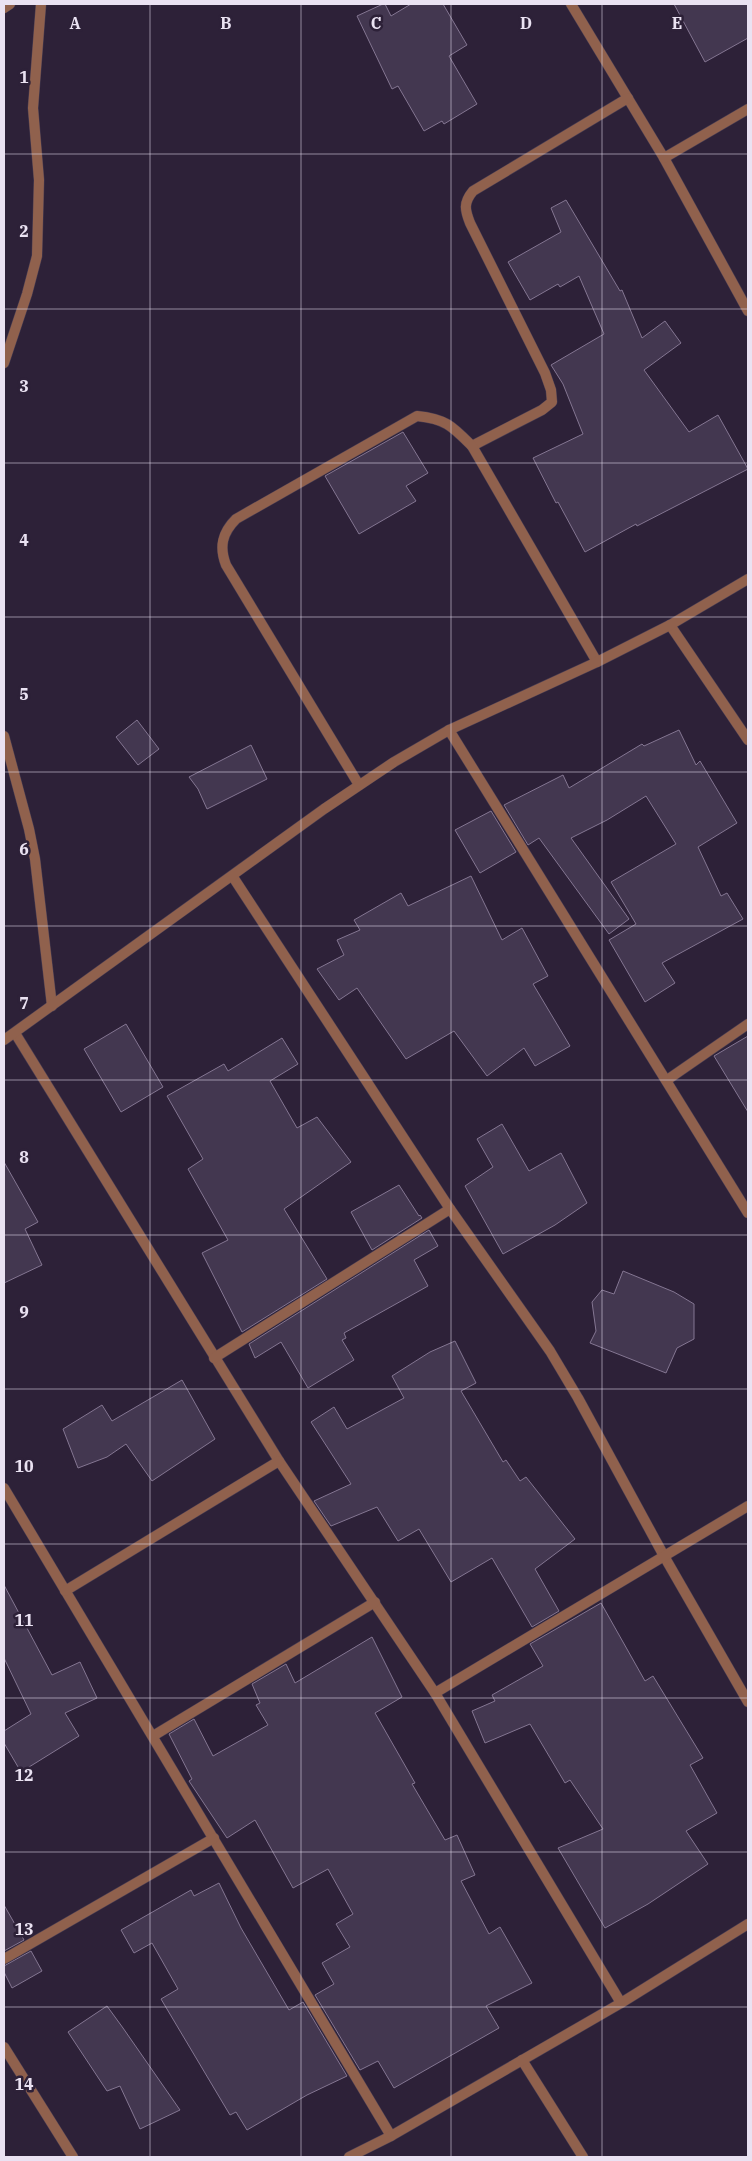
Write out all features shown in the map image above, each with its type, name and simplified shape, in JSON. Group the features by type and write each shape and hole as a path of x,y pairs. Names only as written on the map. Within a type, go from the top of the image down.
{"street":[{"path":"4,8 10,4"},
{"path":"4,363 27,294 37,256 39,180 33,108 41,4"},
{"path":"571,4 664,158 748,311"},
{"path":"472,446 542,410 552,402 551,390 545,373 470,223 464,208 466,199 473,191 628,98"},
{"path":"664,158 748,109"},
{"path":"359,785 226,565 222,553 222,539 228,527 236,519 417,416 434,418 451,425 472,446 597,662"},
{"path":"4,1040 359,785 449,730 597,662 670,625 748,579"},
{"path":"670,625 748,740"},
{"path":"449,730 748,1213"},
{"path":"4,736 29,829 35,859 52,1006"},
{"path":"232,877 450,1209 550,1351 748,1702"},
{"path":"667,1080 748,1024"},
{"path":"14,1033 214,1358 280,1461 435,1693 621,2003"},
{"path":"214,1358 450,1209"},
{"path":"65,1591 280,1461"},
{"path":"4,1488 391,2136"},
{"path":"435,1693 748,1506"},
{"path":"152,1736 375,1602"},
{"path":"4,1959 214,1838"},
{"path":"349,2157 391,2136 621,2003 748,1924"},
{"path":"4,2047 73,2157"},
{"path":"522,2060 583,2157"}],"building":[{"path":"385,4 391,16 411,4 443,4 467,45 449,56 477,104 444,124 442,121 424,131 398,86 392,89 357,16"},
{"path":"674,4 748,4 748,38 705,62"},
{"path":"566,200 620,291 622,290 642,338 665,321 681,343 644,370 689,432 718,415 748,469 637,526 636,524 585,552 558,502 556,503 533,458 583,434 563,384 551,365 604,334 579,276 560,287 558,284 530,300 508,262 561,232 551,208"},
{"path":"403,432 428,473 406,486 416,501 359,534 325,476"},
{"path":"137,720 159,749 138,765 116,737"},
{"path":"679,730 696,765 700,761 737,823 698,847 721,896 727,893 743,919 662,963 675,983 645,1002 609,940 636,924 611,882 676,844 646,796 607,820 571,838 629,919 609,934 539,838 528,845 504,805 563,775 569,788 642,744 644,746"},
{"path":"251,745 267,779 207,809 198,789 189,777"},
{"path":"491,811 516,852 480,873 455,830"},
{"path":"471,876 502,940 522,928 548,976 533,984 570,1046 535,1066 524,1048 487,1076 454,1031 406,1059 357,988 339,1000 317,969 344,955 337,940 360,930 354,920 401,893 408,906"},
{"path":"126,1024 163,1087 121,1112 84,1049"},
{"path":"748,1036 748,1112 714,1056"},
{"path":"282,1038 298,1064 270,1081 297,1128 317,1117 351,1162 284,1209 327,1279 242,1332 202,1253 228,1240 188,1169 203,1159 167,1096 224,1064 228,1071"},
{"path":"502,1124 529,1171 561,1153 587,1203 555,1225 503,1254 465,1186 493,1167 477,1139"},
{"path":"4,1162 38,1222 25,1229 42,1265 4,1283"},
{"path":"399,1185 422,1218 372,1250 351,1212"},
{"path":"429,1230 438,1246 414,1260 428,1286 344,1333 346,1338 342,1340 354,1360 308,1388 281,1342 255,1358 249,1344"},
{"path":"623,1271 674,1292 694,1304 694,1339 677,1348 666,1373 590,1343 596,1331 592,1302 602,1290 614,1294"},
{"path":"455,1341 476,1383 461,1391 503,1462 506,1460 520,1481 526,1477 575,1539 535,1569 559,1611 532,1627 492,1558 451,1582 419,1529 398,1541 377,1507 331,1526 314,1501 351,1484 311,1422 334,1407 347,1429 404,1398 392,1376 430,1352"},
{"path":"182,1380 215,1439 152,1481 126,1444 107,1457 78,1468 63,1429 102,1405 112,1421"},
{"path":"4,1585 52,1675 80,1662 97,1698 65,1713 79,1736 21,1772 4,1743 4,1731 31,1714 4,1658"},
{"path":"601,1603 645,1681 653,1676 703,1758 690,1765 717,1813 686,1831 708,1864 648,1904 605,1928 558,1848 603,1829 570,1780 565,1783 530,1724 485,1743 472,1711 495,1701 492,1695 543,1666 530,1644"},
{"path":"372,1637 402,1697 375,1713 415,1783 412,1784 445,1840 457,1835 475,1875 461,1881 489,1934 500,1927 532,1983 486,2006 499,2028 394,2088 378,2061 360,2070 315,1995 334,1984 322,1963 350,1947 336,1924 353,1914 328,1869 293,1888 255,1820 227,1838 189,1781 192,1779 169,1734 194,1719 213,1756 268,1725 256,1705 260,1703 252,1684 286,1664 295,1683"},
{"path":"219,1883 241,1928 289,2010 303,2002 347,2076 307,2095 247,2130 236,2112 230,2115 161,1999 178,1989 152,1943 134,1953 121,1930 191,1890 194,1896"},
{"path":"4,1905 24,1940 4,1951"},
{"path":"31,1951 42,1971 12,1988 4,1972 4,1966"},
{"path":"107,2006 180,2110 140,2129 120,2086 107,2091 68,2032"}]}
